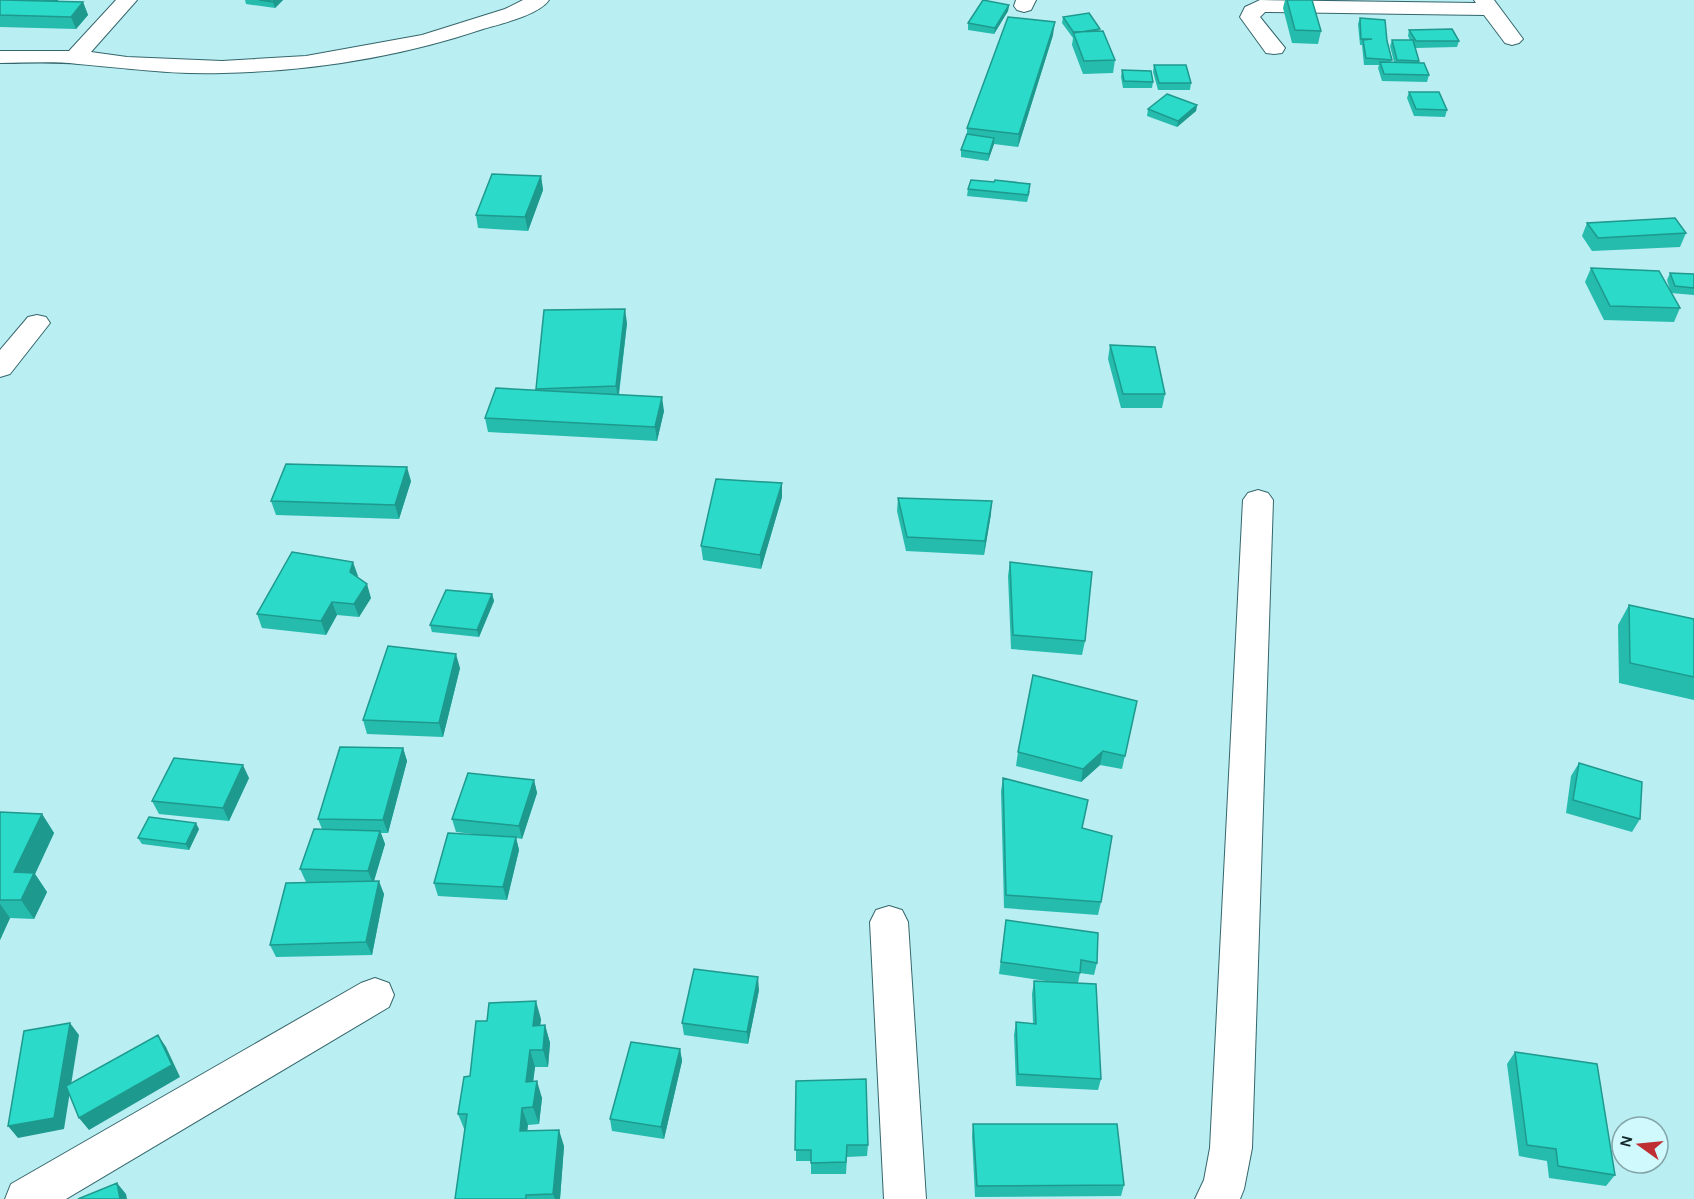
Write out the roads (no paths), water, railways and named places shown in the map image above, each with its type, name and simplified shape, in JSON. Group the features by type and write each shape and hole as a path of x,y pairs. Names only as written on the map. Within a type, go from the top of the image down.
{"street":[{"path":"75,57 127,0"},
{"path":"0,57 75,57 127,63 222,67 306,62 426,41 512,13 539,0"},
{"path":"1274,48 1250,17 1251,11 1261,6 1487,4 1512,39"},
{"path":"0,368 37,322"},
{"path":"1216,1199 1223,1189 1231,1148 1258,500"},
{"path":"889,922 905,1199"},
{"path":"26,1199 375,995"}]}
